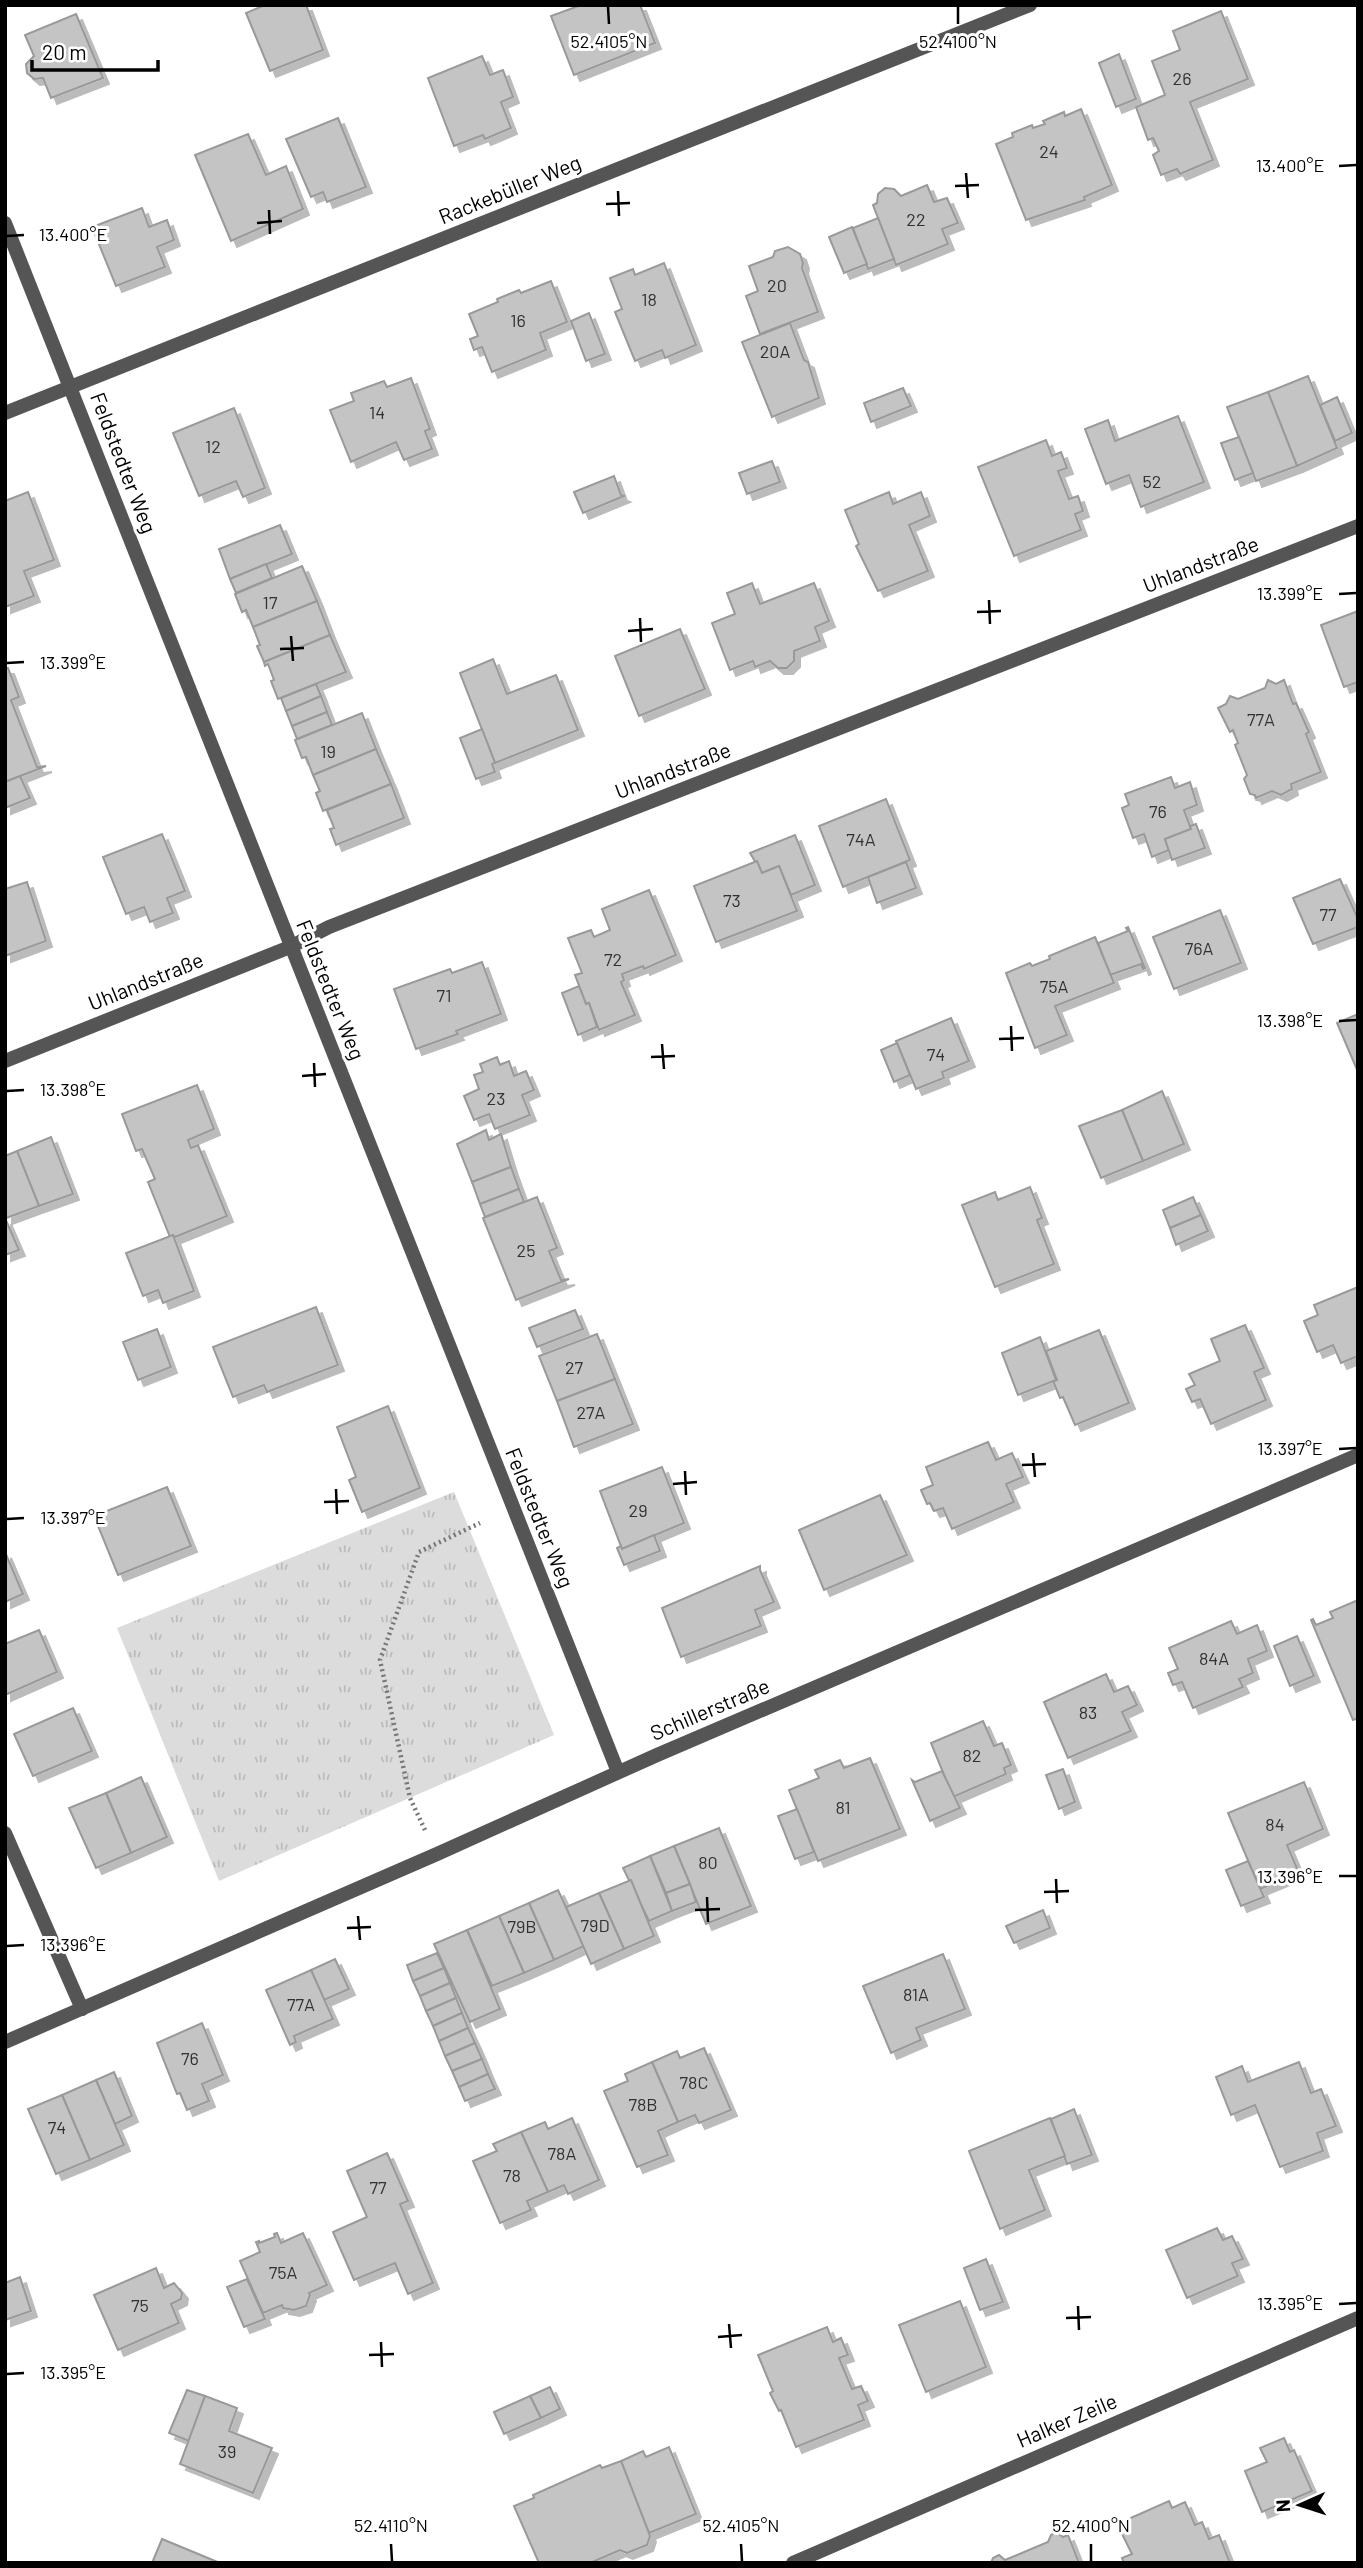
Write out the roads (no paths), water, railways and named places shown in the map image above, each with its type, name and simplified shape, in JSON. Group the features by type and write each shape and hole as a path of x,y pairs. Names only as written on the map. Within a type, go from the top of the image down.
{"street":[{"name":"Rackebüller Weg","path":"5,414 1030,5"},
{"name":"Feldstedter Weg","path":"5,223 618,1772"},
{"name":"Uhlandstraße","path":"5,1061 290,947 329,927 1358,526"},
{"name":"Schillerstraße","path":"5,2042 618,1772 1358,1455"},
{"path":"5,1833 82,2009"},
{"name":"Halker Zeile","path":"793,2563 1358,2318"}]}
